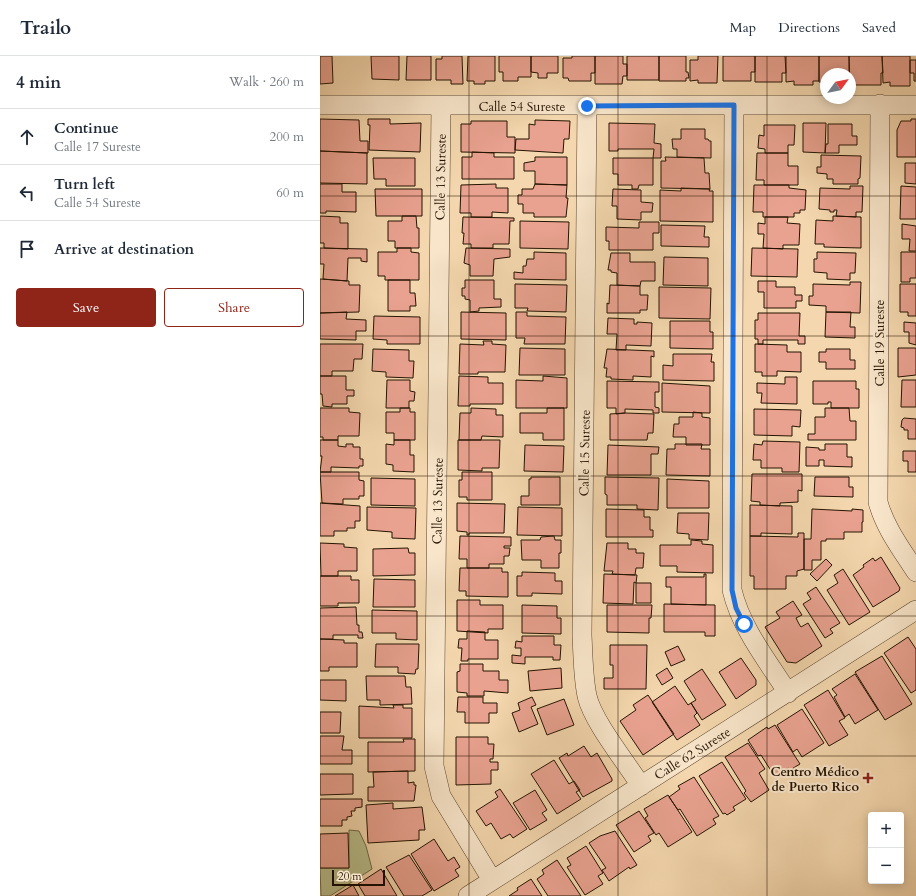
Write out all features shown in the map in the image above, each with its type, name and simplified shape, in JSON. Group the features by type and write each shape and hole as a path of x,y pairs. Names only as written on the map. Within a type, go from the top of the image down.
{"street":[{"name":"Calle 19 Sureste","path":"880,104 878,502 882,516 916,572"},
{"name":"Calle 54 Sureste","path":"320,105 916,105"},
{"path":"734,105 732,590 736,608 744,624 788,693"},
{"name":"Calle 13 Sureste","path":"441,106 434,766 441,796 492,880"},
{"name":"Calle 15 Sureste","path":"587,106 582,635 584,673 588,697 595,716 641,786"},
{"name":"Calle 62 Sureste","path":"468,896 916,610"}],"green space":[{"path":"349,830 359,831 366,846 372,869 330,896 321,896 320,868 349,868"}],"building":[{"path":"320,56 332,56 333,83 320,84"},
{"path":"371,56 399,56 399,80 372,79"},
{"path":"407,56 431,56 431,80 406,80"},
{"path":"442,56 462,56 463,84 451,84 451,80 436,80 436,59 442,59"},
{"path":"468,56 495,56 495,81 485,81 485,84 474,84 474,81 467,81"},
{"path":"499,56 531,56 531,77 518,77 518,81 503,81 503,72 499,72"},
{"path":"531,56 558,56 558,73 547,73 547,78 538,78 538,73 531,72"},
{"path":"572,56 595,56 595,73 591,73 591,81 569,81 568,78 563,78 563,58 572,58"},
{"path":"595,56 623,56 623,64 627,64 627,76 623,76 622,84 595,84"},
{"path":"627,56 659,56 659,80 627,80"},
{"path":"659,56 686,56 686,72 688,72 689,78 686,78 686,81 659,81"},
{"path":"698,56 718,56 717,83 698,83 698,80 690,81 690,60 698,60"},
{"path":"723,56 755,56 755,72 751,72 751,81 723,81"},
{"path":"755,56 785,56 786,73 782,73 782,82 755,82"},
{"path":"786,56 819,56 819,81 813,81 813,85 794,85 794,81 786,82"},
{"path":"819,56 849,56 849,68 820,68 819,82"},
{"path":"849,56 882,56 883,73 881,73 881,85 856,85 856,68 849,68"},
{"path":"882,56 910,56 910,86 890,86 890,82 883,83"},
{"path":"910,60 916,60 916,81 914,81 914,73 910,73"},
{"path":"320,119 359,120 360,141 368,141 368,153 320,151"},
{"path":"368,119 390,119 390,124 421,123 420,152 369,150 370,125 368,125"},
{"path":"911,119 916,119 916,157 897,157 897,130 901,121 911,121"},
{"path":"535,120 570,121 569,139 564,139 563,153 515,150 516,139 529,139 529,124 535,125"},
{"path":"471,121 507,121 507,137 515,137 515,153 461,152 461,124 471,124"},
{"path":"609,123 655,124 654,143 661,144 661,158 653,158 654,149 618,149 618,151 609,151"},
{"path":"803,123 826,123 825,153 803,152"},
{"path":"828,124 852,124 852,136 857,136 857,145 839,145 839,153 825,153 826,144 828,144"},
{"path":"764,125 795,125 794,145 788,145 788,153 765,153 765,149 758,148 759,135 764,136"},
{"path":"681,129 705,129 705,139 711,141 711,158 677,157 677,149 673,149 672,139 681,139"},
{"path":"320,151 367,153 367,184 320,183"},
{"path":"472,152 494,153 494,157 514,157 514,179 462,179 462,157 472,157"},
{"path":"757,153 788,153 788,166 798,166 798,185 764,185 764,180 756,180"},
{"path":"821,155 861,156 860,178 858,179 858,184 833,184 833,179 827,179 827,174 817,173 817,167 821,167"},
{"path":"535,157 567,157 567,185 535,184 535,171 524,171 524,163 535,161"},
{"path":"665,157 704,158 705,173 709,173 710,189 661,188 661,161 666,161"},
{"path":"373,158 415,158 415,186 386,186 386,179 374,179"},
{"path":"613,158 653,158 653,185 639,185 638,189 632,189 632,185 618,185 618,174 613,174"},
{"path":"905,163 916,163 916,184 905,183"},
{"path":"320,184 342,184 342,192 356,192 356,212 326,211 326,213 320,213"},
{"path":"496,184 496,188 508,188 508,213 492,212 492,217 471,217 471,213 460,213 461,185"},
{"path":"535,184 567,185 566,198 568,198 566,217 534,217 534,213 523,213 523,204 518,204 518,195 522,195 522,189 533,189"},
{"path":"754,185 789,185 789,188 806,190 805,210 800,210 800,213 794,213 794,217 763,217 763,212 753,212"},
{"path":"850,186 863,186 862,212 856,212 856,217 836,216 837,210 830,212 830,210 819,209 820,188 850,189"},
{"path":"901,186 916,187 916,219 900,219"},
{"path":"681,188 710,189 709,191 713,191 713,222 660,221 660,190 681,191"},
{"path":"375,189 422,189 422,216 376,216"},
{"path":"613,189 641,190 641,202 653,203 652,212 641,212 641,220 617,219 617,206 612,206"},
{"path":"320,216 340,217 340,223 348,223 348,249 324,248 324,243 320,243"},
{"path":"402,216 416,216 417,228 419,228 419,248 395,248 395,241 388,241 388,221 402,221"},
{"path":"833,216 861,217 861,248 824,247 824,244 815,244 816,220 833,221"},
{"path":"463,217 514,218 514,221 510,221 509,244 493,244 493,248 471,248 471,244 463,244"},
{"path":"765,217 788,217 787,223 800,224 799,245 783,245 783,249 763,248 764,234 758,234 758,223 765,224"},
{"path":"520,221 569,222 568,249 520,248"},
{"path":"639,222 659,222 659,233 653,233 653,250 609,250 609,241 606,241 606,227 639,228"},
{"path":"902,224 916,226 916,251 909,251 910,239 902,239"},
{"path":"661,225 705,226 704,237 709,237 709,247 661,246"},
{"path":"320,248 367,249 367,262 361,261 361,258 348,258 347,281 323,279 324,264 320,264"},
{"path":"397,248 411,248 411,252 419,253 419,280 385,280 385,276 378,276 378,252 397,252"},
{"path":"466,248 510,249 510,257 494,259 493,276 470,276 470,265 464,263"},
{"path":"752,248 798,249 797,277 751,276"},
{"path":"534,252 566,253 566,280 514,279 514,272 523,273 523,266 526,266 527,259 534,259"},
{"path":"817,252 856,253 855,273 850,273 850,280 827,279 827,273 814,272 814,259 817,259"},
{"path":"901,252 916,252 916,278 910,278 910,282 901,282"},
{"path":"611,253 630,253 630,262 655,262 655,281 641,281 640,286 617,285 617,273 608,270"},
{"path":"664,257 708,258 708,286 663,285"},
{"path":"320,279 349,281 349,285 360,285 359,312 320,313"},
{"path":"388,280 410,280 410,293 415,293 416,306 410,306 410,311 388,311"},
{"path":"465,280 494,280 494,299 501,299 501,307 479,308 479,311 470,312 470,300 465,299 465,296 462,296 462,288 465,288"},
{"path":"758,281 776,281 776,287 795,287 795,295 802,295 802,301 796,301 796,308 764,308 764,292 758,292"},
{"path":"850,282 861,282 860,313 826,312 826,306 809,305 809,296 813,296 813,284 850,285"},
{"path":"515,284 567,285 566,312 527,311 528,308 515,308"},
{"path":"900,284 916,284 916,316 908,316 908,312 900,312"},
{"path":"610,285 640,286 640,295 648,295 647,310 640,310 640,313 607,313"},
{"path":"659,287 711,288 710,319 659,318"},
{"path":"347,312 346,319 366,320 366,331 356,331 356,340 320,339 320,313"},
{"path":"461,312 506,313 506,340 461,339"},
{"path":"516,312 527,312 527,316 566,317 565,344 524,344 525,338 516,338"},
{"path":"826,312 851,312 850,327 855,327 855,338 825,337"},
{"path":"758,313 800,313 799,336 805,336 805,344 798,344 798,340 763,340 763,344 758,344 758,339 755,339 755,320 758,320"},
{"path":"374,316 420,317 420,344 387,344 387,340 373,339"},
{"path":"608,318 634,319 634,324 637,324 637,322 652,323 651,346 626,345 626,350 616,350 617,334 607,334"},
{"path":"670,321 710,321 710,332 713,332 713,349 670,348"},
{"path":"904,322 916,323 916,345 909,343 909,332 904,332"},
{"path":"483,341 492,341 492,344 506,345 505,372 459,374 460,344 484,345"},
{"path":"320,344 363,344 362,359 354,359 353,371 332,371 332,376 320,376"},
{"path":"755,344 787,345 787,352 801,352 801,372 777,371 777,376 762,376 762,372 755,372"},
{"path":"520,348 565,349 565,375 519,375"},
{"path":"898,348 916,348 916,375 898,377"},
{"path":"373,349 409,350 409,361 414,361 413,378 386,377 386,372 372,371"},
{"path":"607,349 654,351 654,357 651,356 651,377 633,376 633,380 611,379 611,377 606,377 607,368 604,368"},
{"path":"826,349 850,349 850,360 855,360 855,369 826,369 826,362 819,362 819,352 826,352"},
{"path":"673,354 712,354 711,362 714,362 714,381 663,380 663,365 673,366"},
{"path":"320,376 346,376 346,390 354,390 354,396 347,396 347,404 332,404 332,407 323,406 322,394 320,394"},
{"path":"459,376 488,377 488,383 503,383 503,404 470,404 470,406 458,406"},
{"path":"543,376 567,378 567,408 516,408 516,380 543,381"},
{"path":"785,377 797,377 797,404 761,403 762,393 757,393 757,383 785,384"},
{"path":"387,380 410,380 410,391 415,392 414,401 409,401 409,408 386,408"},
{"path":"902,380 916,380 916,407 901,407"},
{"path":"607,381 659,382 659,392 655,392 655,407 659,408 659,413 653,413 653,410 625,409 625,413 616,414 616,408 607,408"},
{"path":"813,381 856,381 856,389 859,389 859,408 831,408 831,402 828,402 828,404 813,404"},
{"path":"662,383 710,386 710,413 662,412"},
{"path":"320,408 349,408 349,412 360,413 359,436 338,436 338,440 323,440 323,437 320,437"},
{"path":"400,408 410,408 410,412 415,412 415,440 394,440 394,433 386,433 386,412 400,412"},
{"path":"471,408 496,409 496,415 503,415 503,437 482,436 481,440 459,440 460,413 471,413"},
{"path":"547,408 564,408 564,440 543,440 543,433 520,433 520,413 547,413"},
{"path":"825,408 849,408 850,421 856,421 856,440 808,440 808,434 815,434 815,417 825,417"},
{"path":"754,409 801,410 800,427 792,426 792,436 754,435"},
{"path":"693,412 702,413 702,417 710,418 710,445 686,445 686,437 673,437 674,424 679,424 679,417 693,417"},
{"path":"610,414 654,414 653,433 648,433 647,440 610,440"},
{"path":"904,418 916,419 916,439 908,439 908,430 904,430 904,428 901,427 902,420"},
{"path":"320,440 338,440 338,446 346,447 346,444 353,444 353,447 360,447 360,459 363,459 363,466 359,466 359,468 331,467 331,472 320,472 322,456 320,456"},
{"path":"394,440 410,440 410,455 414,455 414,472 393,471 393,465 386,464 386,444 394,445"},
{"path":"458,440 500,440 499,468 482,468 482,471 458,470"},
{"path":"763,441 800,442 799,472 782,472 782,468 761,468 761,460 753,460 754,444 762,445"},
{"path":"675,444 702,444 701,449 710,449 710,476 666,475 667,449 675,449"},
{"path":"825,444 847,444 847,457 852,457 852,467 824,466 824,460 819,460 819,466 806,466 806,447 825,450"},
{"path":"525,445 564,446 563,472 524,471"},
{"path":"608,445 659,447 658,454 651,454 651,475 607,475"},
{"path":"903,451 916,451 916,472 908,472 908,461 903,461"},
{"path":"320,472 359,472 359,480 364,481 364,496 359,496 359,499 343,499 343,504 322,503"},
{"path":"462,472 492,472 492,500 467,500 467,497 459,497 459,480 462,480"},
{"path":"752,474 802,474 802,491 798,490 798,502 780,503 780,506 760,505 760,502 751,501"},
{"path":"531,477 560,477 560,505 521,505 521,496 529,496 529,479 531,479"},
{"path":"605,477 659,478 658,510 637,509 637,505 607,505 607,495 605,494"},
{"path":"815,477 849,477 849,487 853,487 853,497 814,496"},
{"path":"371,478 415,479 415,506 371,505"},
{"path":"667,479 709,481 709,508 667,508"},
{"path":"320,503 360,506 360,521 355,521 355,528 347,528 347,531 334,531 334,536 320,536"},
{"path":"457,503 505,504 504,533 469,533 469,535 467,535 467,532 457,531"},
{"path":"750,505 792,506 792,534 761,533 761,536 750,536"},
{"path":"367,507 416,508 415,539 392,538 392,532 367,530"},
{"path":"518,507 562,508 562,536 517,535"},
{"path":"606,509 644,510 644,517 650,517 650,530 653,530 653,537 606,537"},
{"path":"812,509 852,511 852,509 863,510 862,532 844,532 844,539 826,539 826,541 821,541 821,560 812,560 812,570 804,570 804,539 811,539"},
{"path":"678,513 709,513 708,540 689,539 689,534 677,533"},
{"path":"798,533 804,533 804,569 797,571 797,576 786,576 786,589 754,589 754,576 750,576 750,536 798,537"},
{"path":"460,536 511,537 511,546 504,546 504,548 510,548 509,556 504,556 504,564 489,564 489,568 467,568 467,559 459,559"},
{"path":"554,536 555,540 561,540 559,568 541,568 541,560 522,560 521,540 540,540 541,537"},
{"path":"691,540 702,541 702,544 713,545 713,573 677,572 677,566 660,566 660,545 691,545"},
{"path":"320,543 344,544 344,547 357,548 357,571 338,571 338,576 321,576"},
{"path":"607,543 628,543 628,549 636,549 636,553 644,553 643,568 636,568 635,575 612,574 613,571 604,571"},
{"path":"408,548 409,553 415,553 415,575 373,576 373,549"},
{"path":"881,557 900,588 899,591 873,607 853,575 873,558 875,561"},
{"path":"826,559 832,565 817,581 810,574"},
{"path":"460,568 502,568 502,572 508,572 508,597 466,596 466,591 459,591"},
{"path":"843,569 870,612 849,625 827,590 838,583 834,575"},
{"path":"522,572 555,573 555,581 562,581 562,594 532,593 532,596 517,596 517,576 522,576"},
{"path":"604,574 637,575 636,583 634,582 633,604 603,603"},
{"path":"704,574 706,574 706,605 671,604 671,587 666,587 666,577 704,577"},
{"path":"320,576 351,576 351,580 359,580 359,603 338,603 338,606 320,606"},
{"path":"374,579 415,580 415,607 373,607"},
{"path":"636,583 651,583 651,603 636,603"},
{"path":"816,587 840,623 830,629 833,633 825,638 803,604 811,599 807,593"},
{"path":"457,600 480,600 480,605 503,605 503,629 488,629 488,633 457,631"},
{"path":"793,601 802,615 796,618 799,624 801,627 808,623 822,646 796,663 787,662 765,627 780,618 776,612"},
{"path":"664,604 715,605 715,636 705,636 705,632 664,632"},
{"path":"522,605 557,606 557,618 561,618 561,634 522,633"},
{"path":"607,605 652,605 651,618 649,618 649,633 607,632"},
{"path":"356,607 357,625 359,625 359,632 362,632 363,638 358,638 358,635 333,635 333,639 320,639 320,608"},
{"path":"372,610 417,611 417,640 396,639 396,633 372,633"},
{"path":"467,631 485,632 485,640 498,640 498,659 468,659 468,661 461,661 462,648 458,648 459,639 467,639"},
{"path":"522,636 554,636 554,645 561,645 560,660 553,660 553,657 525,657 525,664 512,663 512,655 521,656 521,648 515,648 516,641 522,642"},
{"path":"908,637 916,649 916,690 911,693 884,653"},
{"path":"320,639 344,640 344,643 357,643 357,667 329,667 329,671 320,671"},
{"path":"376,644 419,644 418,669 416,669 415,674 398,673 398,667 375,667"},
{"path":"610,645 647,645 646,689 604,689 604,678 613,678 613,665 610,665"},
{"path":"678,646 685,660 671,666 665,652"},
{"path":"882,656 912,704 885,720 855,672"},
{"path":"741,658 756,680 756,685 736,699 719,672"},
{"path":"460,664 483,664 483,671 499,671 499,680 508,680 508,693 484,691 484,696 467,696 467,693 457,692 457,672 460,671"},
{"path":"561,668 562,688 530,691 528,671"},
{"path":"667,668 673,678 662,685 656,675"},
{"path":"702,669 726,705 702,720 691,703 696,700 684,681"},
{"path":"855,674 878,710 855,724 849,714 845,717 834,697 837,695 832,689"},
{"path":"366,676 405,676 406,687 411,687 412,704 380,705 380,700 367,700"},
{"path":"320,680 346,680 346,701 320,700"},
{"path":"675,686 688,705 691,703 697,713 694,716 700,725 677,740 652,702"},
{"path":"828,690 845,718 839,721 848,735 829,746 804,705"},
{"path":"648,695 674,734 643,755 620,721 636,710 633,705"},
{"path":"458,697 483,697 483,703 497,703 497,713 489,713 489,723 465,723 465,712 457,712"},
{"path":"532,697 536,705 531,707 538,724 519,732 512,713 520,710 518,703"},
{"path":"564,699 574,725 547,735 537,709"},
{"path":"393,705 403,705 403,708 412,708 412,738 359,738 359,706 394,708"},
{"path":"802,709 824,743 802,757 797,749 793,752 777,725"},
{"path":"320,712 341,712 340,733 320,733"},
{"path":"775,725 800,764 790,770 789,768 775,777 761,755 758,756 748,740 767,727 768,729"},
{"path":"320,736 344,736 342,750 352,750 352,764 320,764"},
{"path":"456,737 488,737 488,744 494,744 493,759 490,759 490,762 498,762 498,770 491,770 491,784 456,785"},
{"path":"403,739 415,739 415,771 368,772 368,742 404,742"},
{"path":"748,743 765,769 759,773 769,790 751,802 744,793 746,791 725,757"},
{"path":"584,746 591,757 597,753 612,781 583,797 559,758 567,753 568,756"},
{"path":"554,760 569,784 574,781 580,790 576,792 581,799 557,814 531,774"},
{"path":"722,762 746,799 733,807 735,810 727,815 725,813 723,814 699,776"},
{"path":"408,771 408,783 414,782 414,785 416,785 414,801 368,801 368,787 374,787 373,772"},
{"path":"320,774 353,774 353,794 320,795"},
{"path":"694,777 719,816 713,819 716,824 697,836 680,809 678,810 669,797 680,789 678,786"},
{"path":"500,789 527,829 513,838 510,834 501,839 491,823 486,826 476,811 498,797 495,792"},
{"path":"535,790 547,810 542,813 547,820 530,830 513,803"},
{"path":"668,795 692,832 668,847 659,833 656,835 645,818 648,816 644,809"},
{"path":"320,799 362,799 362,807 355,808 355,811 351,811 352,816 347,817 347,820 342,820 342,826 320,826"},
{"path":"393,803 393,809 422,807 425,830 419,830 419,840 368,843 366,805"},
{"path":"639,811 654,833 648,836 651,841 634,852 616,825"},
{"path":"615,831 637,865 630,869 629,867 609,881 602,870 606,868 589,843 600,836"},
{"path":"348,833 349,868 320,868 320,834"},
{"path":"434,839 448,861 454,857 460,867 455,870 459,876 434,891 411,854"},
{"path":"586,846 603,873 598,876 603,884 585,895 567,867 571,865 567,858"},
{"path":"409,855 432,890 422,896 404,896 386,867"},
{"path":"557,860 581,896 548,896 537,879 544,874 542,870"},
{"path":"381,869 397,896 365,896 358,884"},
{"path":"531,879 542,896 509,896 518,890 517,888"},
{"path":"353,885 359,896 335,896"}],"place":[{"name":"Centro Médico de Puerto Rico","path":"868,778"}],"route":[{"path":"587,106 734,105 732,590 736,608 744,624"}]}
